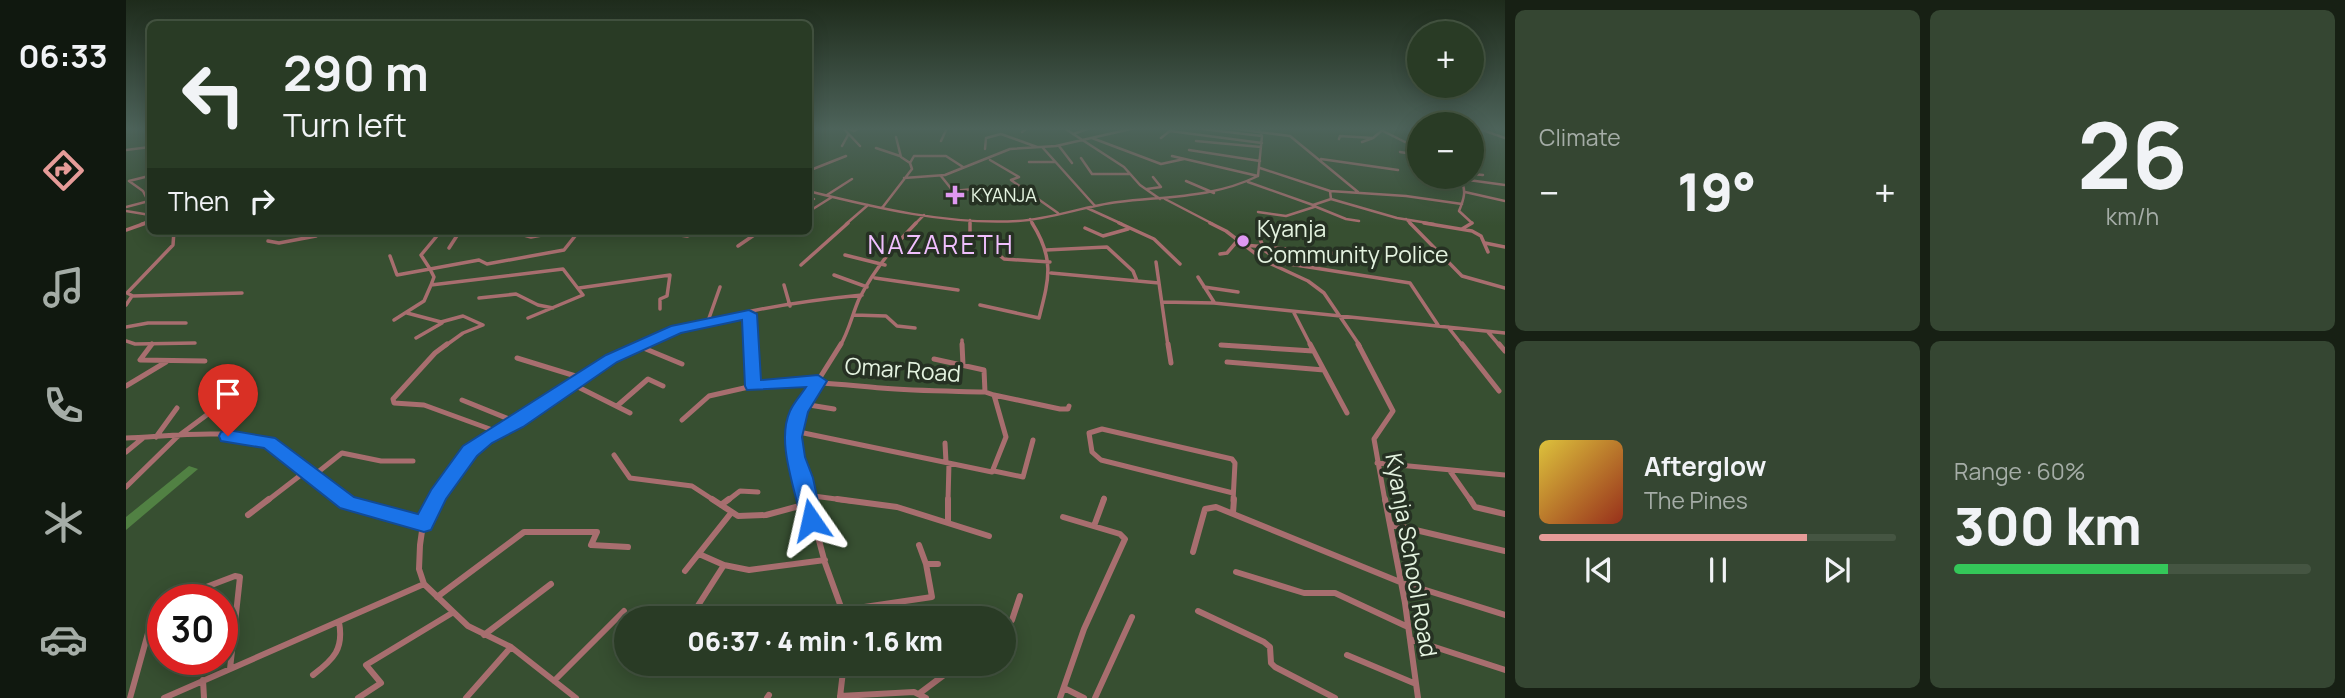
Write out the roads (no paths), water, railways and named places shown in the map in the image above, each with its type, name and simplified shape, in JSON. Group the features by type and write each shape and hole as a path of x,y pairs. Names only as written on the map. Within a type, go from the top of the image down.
{"street":[{"path":"812,169 834,161"},
{"path":"903,161 910,163"},
{"path":"953,161 962,167"},
{"path":"904,178 941,176 988,161"},
{"path":"991,161 1019,177 1011,180 1059,214"},
{"path":"1083,161 1092,174 1130,174"},
{"name":"Kyanja School Road","path":"1114,161 1144,189 1238,240 1272,265 1313,285 1330,299 1378,378 1393,409 1374,439 1409,627 1418,698"},
{"path":"1152,161 1161,164 1177,161"},
{"path":"1191,161 1258,176"},
{"path":"812,192 925,215 970,220 1030,219 1095,206 1215,194 1258,176 1260,161"},
{"path":"1322,161 1358,192"},
{"path":"1331,161 1398,170"},
{"path":"1029,162 1056,162 1095,206"},
{"path":"883,208 913,168 910,163"},
{"path":"1261,168 1330,191 1462,204"},
{"path":"147,176 129,181 147,197"},
{"path":"941,176 953,191 984,188"},
{"path":"1144,189 1161,187 1153,177"},
{"path":"826,195 852,178"},
{"path":"1186,181 1215,194"},
{"path":"1248,182 1359,221"},
{"path":"1484,182 1505,185"},
{"path":"1462,229 1472,223 1460,213 1465,202 1464,189"},
{"path":"1330,191 1331,199"},
{"path":"1465,192 1505,201"},
{"path":"812,210 832,197"},
{"path":"1258,212 1288,215 1331,199 1406,219 1479,234 1488,252"},
{"path":"126,209 147,201"},
{"path":"801,264 869,205"},
{"path":"1087,208 1158,241 1180,264"},
{"path":"126,209 147,214"},
{"path":"842,606 807,504 795,457 794,431 803,404 848,333 862,295 901,238 925,215"},
{"path":"980,305 1039,318 1051,273 1050,262 1030,219"},
{"path":"1406,219 1462,276 1505,288"},
{"path":"970,220 970,238"},
{"path":"126,230 147,222"},
{"path":"1085,228 1103,236 1129,229"},
{"path":"1265,233 1259,237 1260,246 1283,263 1410,283 1438,326"},
{"path":"174,235 173,245 127,293 133,296 242,293"},
{"path":"268,241 280,243 316,235"},
{"path":"394,320 408,313 426,298 434,276 421,255 438,235"},
{"path":"449,248 457,235"},
{"path":"390,256 397,275 478,260 489,264 562,251 576,235"},
{"path":"738,246 754,235"},
{"path":"1220,254 1227,253 1238,240"},
{"path":"1485,243 1505,247"},
{"path":"1244,246 1341,254"},
{"path":"1046,250 1107,247 1133,271 1137,281"},
{"path":"845,255 885,265"},
{"path":"999,255 1004,260 1050,262"},
{"path":"1156,262 1171,363"},
{"path":"431,285 563,269 583,293 581,297 528,318"},
{"path":"1051,273 1159,283"},
{"path":"578,289 670,275 667,296 660,299 660,309"},
{"path":"834,275 867,287"},
{"path":"1198,277 1214,303"},
{"path":"874,278 958,290"},
{"path":"784,285 790,306"},
{"path":"708,322 720,287"},
{"path":"1204,287 1238,292"},
{"path":"479,298 499,294 524,296 532,303 554,308"},
{"path":"576,698 511,648 484,635 452,613 424,584 418,559 424,524 438,495 470,451 608,361 676,330 790,306 862,295"},
{"path":"126,305 133,296"},
{"path":"1162,302 1214,303 1505,333"},
{"path":"1294,312 1347,413"},
{"path":"408,313 443,323"},
{"path":"749,314 753,386"},
{"path":"854,315 887,316 898,326 915,328"},
{"path":"416,338 443,323 463,316 483,324 480,328 463,333 435,353 393,401 424,405 499,433"},
{"path":"126,327 148,323 186,323"},
{"path":"1448,327 1499,391"},
{"path":"1487,331 1505,351"},
{"path":"962,340 963,365"},
{"path":"126,341 152,344 195,343"},
{"path":"152,344 139,360 205,361"},
{"path":"1221,345 1314,351"},
{"path":"640,346 682,364"},
{"path":"517,358 582,378"},
{"path":"934,359 984,370 985,392"},
{"path":"126,386 166,361"},
{"path":"1227,362 1324,370"},
{"path":"617,406 648,379 663,386"},
{"name":"Omar Road","path":"682,420 709,396 753,386 818,381 882,388 985,392 1060,410 1068,409 1069,406"},
{"path":"573,385 630,413"},
{"path":"126,487 177,437 211,412 255,393"},
{"path":"994,395 1006,437 995,471"},
{"path":"462,400 517,422"},
{"path":"803,404 834,409"},
{"path":"156,438 167,425 168,417 177,408"},
{"path":"1233,493 1101,460 1092,452 1089,433 1102,429 1229,457 1235,463 1233,513"},
{"path":"794,431 1023,477 1032,440"},
{"path":"126,438 228,436 263,440 347,503 424,524"},
{"path":"126,453 144,438"},
{"path":"945,443 948,463 948,523"},
{"path":"313,476 342,453 375,460 413,461"},
{"path":"614,455 630,478 692,486 731,513 756,517 807,504"},
{"path":"1377,463 1505,475"},
{"path":"248,515 306,471"},
{"path":"1450,471 1475,507 1505,514"},
{"path":"721,505 740,491 758,492"},
{"path":"806,495 897,507 989,536"},
{"path":"1094,526 1104,498"},
{"path":"1193,552 1207,507 1233,513 1400,582 1505,615"},
{"path":"685,571 731,513"},
{"path":"1060,698 1084,629 1125,539 1120,534 1063,517"},
{"path":"1390,524 1505,551"},
{"path":"437,597 524,532 597,532 591,545 628,547"},
{"path":"886,606 932,597 926,564 919,545"},
{"path":"699,554 724,565 749,570 825,559"},
{"path":"926,564 938,564"},
{"path":"698,606 724,565"},
{"path":"1236,572 1304,593 1335,593 1409,627"},
{"path":"214,584 235,576 240,577 238,595"},
{"path":"238,666 424,584"},
{"path":"484,635 551,584"},
{"path":"1016,608 1020,596"},
{"path":"1198,611 1264,642 1270,648 1271,663 1275,667 1335,698"},
{"path":"358,698 381,683 366,665 452,613"},
{"path":"1096,698 1132,617"},
{"path":"554,681 614,620"},
{"path":"313,675 336,656 342,647 344,642 339,622"},
{"path":"130,698 147,637"},
{"path":"1410,639 1505,670"},
{"path":"467,698 511,648"},
{"path":"1348,655 1417,684"},
{"path":"164,698 215,675"},
{"path":"842,676 840,697 923,696 945,676"},
{"path":"203,680 204,698"},
{"path":"1065,688 1084,698"}],"place":[{"name":"KYANJA","path":"955,195"},
{"name":"Kyanja Community Police","path":"1243,241"}],"district":[{"name":"NAZARETH","path":"941,244"}]}
